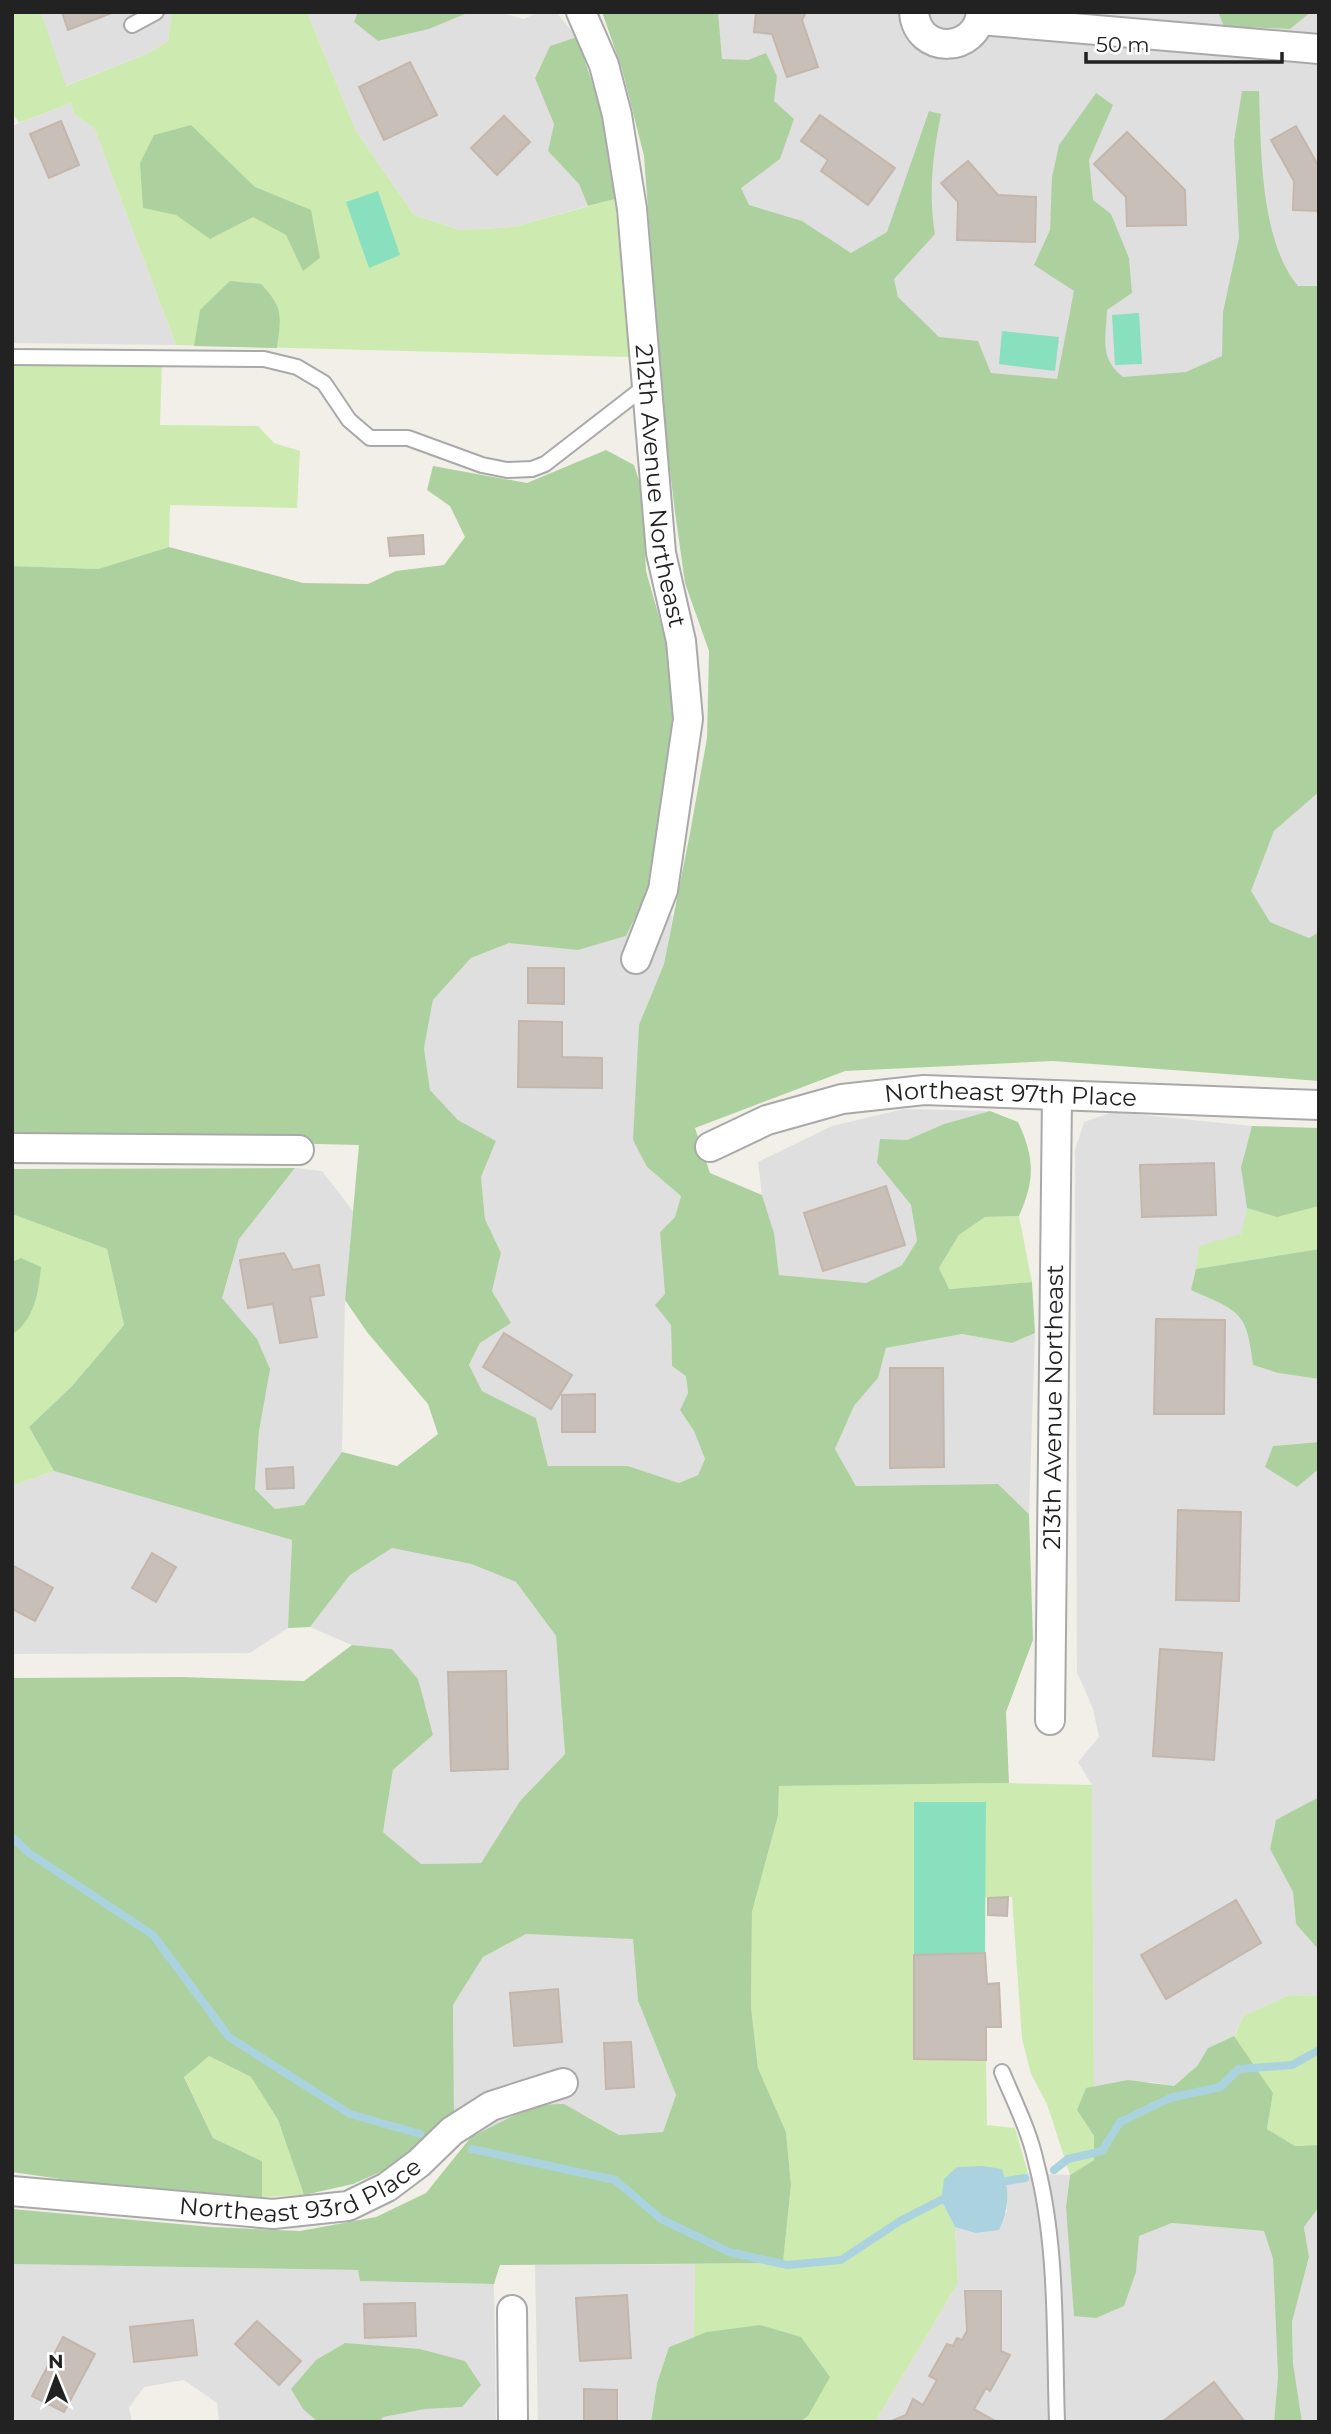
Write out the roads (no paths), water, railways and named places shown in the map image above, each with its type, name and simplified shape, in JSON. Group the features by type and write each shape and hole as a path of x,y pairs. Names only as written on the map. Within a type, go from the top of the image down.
{"street":[{"name":"212th Avenue Northeast","path":"581,12 604,65 617,115 632,209 661,553 681,641 688,719 663,890 636,959"},
{"path":"914,12 919,30 926,38 947,46 968,38 981,16 1319,49"},
{"name":"Northeast 97th Place","path":"710,1147 767,1120 842,1099 924,1090 1319,1105"},
{"name":"213th Avenue Northeast","path":"1050,1720 1056,1096"},
{"path":"12,1148 299,1150"},
{"name":"Northeast 93rd Place","path":"12,2191 273,2214 348,2206 387,2187 419,2163 452,2132 491,2106 563,2083"},
{"path":"512,2310 513,2422"}],"lane":[{"path":"132,25 156,12"},
{"path":"12,357 264,359 296,367 324,383 349,420 370,438 408,438 482,465 507,470 545,464 647,385"},
{"path":"1002,2072 1027,2130 1044,2202 1051,2255 1056,2422"}],"water":[{"path":"983,2166 1002,2169 1007,2192 1006,2207 999,2230 975,2233 955,2227 941,2200 944,2179 957,2167"}],"waterway":[{"path":"12,1837 29,1853 153,1935 229,2037 350,2114 420,2134"},
{"path":"1054,2170 1068,2159 1102,2151 1120,2122 1170,2098 1220,2087 1239,2069 1292,2065 1319,2050"},
{"path":"472,2149 615,2180 661,2219 729,2252 787,2265 841,2260 900,2221 941,2200"},
{"path":"1006,2181 1025,2178"}]}
